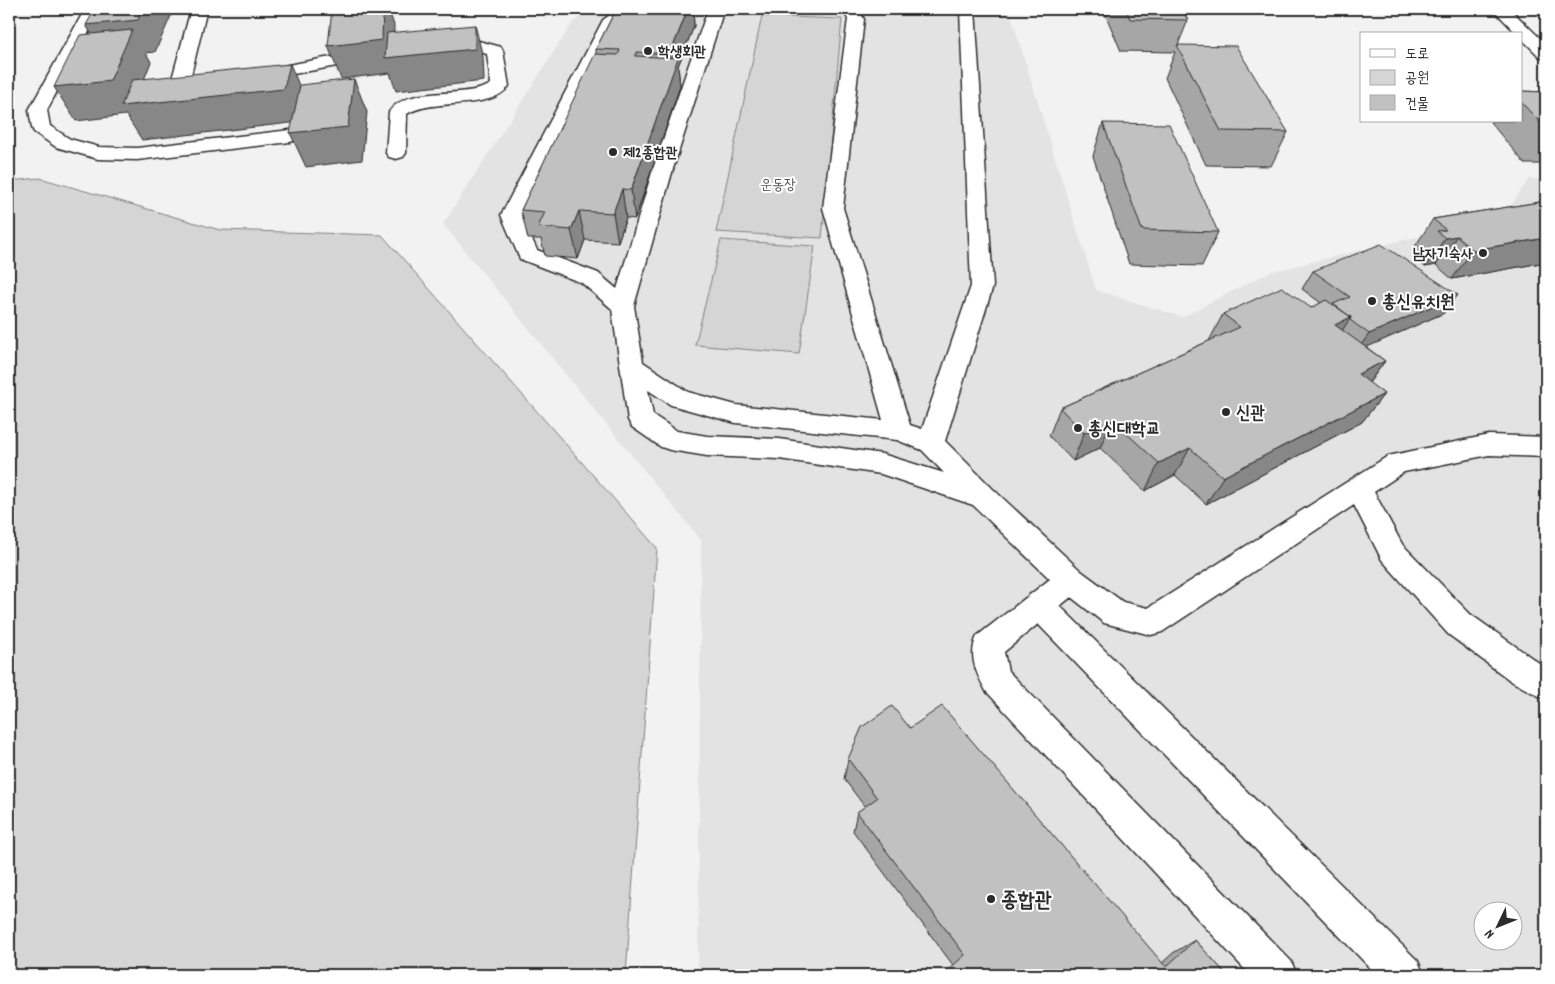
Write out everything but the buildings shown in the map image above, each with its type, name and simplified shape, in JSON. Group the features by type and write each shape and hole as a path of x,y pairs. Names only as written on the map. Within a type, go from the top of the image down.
{"main road":[{"path":"92,9 38,110 41,128 63,143 98,152 137,154 290,136"},
{"path":"199,9 181,79 185,86 199,88 235,82 294,67 336,61"},
{"path":"623,306 590,278 528,254 511,215 611,20 628,9"},
{"path":"716,9 664,169 623,306 631,366 642,420 670,440 707,446 779,449 882,464 984,498"},
{"path":"850,9 856,19 833,208 899,431"},
{"path":"1501,9 1546,53"},
{"path":"931,443 982,286 968,10"},
{"path":"396,154 398,112 406,106 416,102 482,94 494,91 500,86 495,51 475,45"},
{"path":"631,366 680,399 736,414 899,431 931,443 984,498 1071,580 1115,614 1151,622 1397,463 1489,445 1546,447"},
{"path":"1358,487 1392,552 1459,624 1522,671 1546,685"},
{"path":"1071,580 988,646 989,666 997,681 1277,975"},
{"path":"1039,605 1404,975"}],"shaded area":[{"name":"총신대학교","path":"593,9 1009,9 1096,290 1182,317 1270,272 1504,216 1529,179 1546,179 1546,975 698,975 701,540 443,224 573,22"}],"green space":[{"name":"운동장","path":"762,16 842,19 822,238 716,232"},
{"path":"40,178 220,230 382,235 657,548 626,975 9,975 9,181"},
{"path":"721,240 815,246 799,354 695,345"}],"place":[{"name":"학생회관","path":"648,51"},
{"name":"제2종합관","path":"613,152"},
{"name":"남자기숙사","path":"1483,253"},
{"name":"총신유치원","path":"1372,301"},
{"name":"신관","path":"1226,412"},
{"name":"총신대학교","path":"1078,428"},
{"name":"종합관","path":"991,899"}]}
